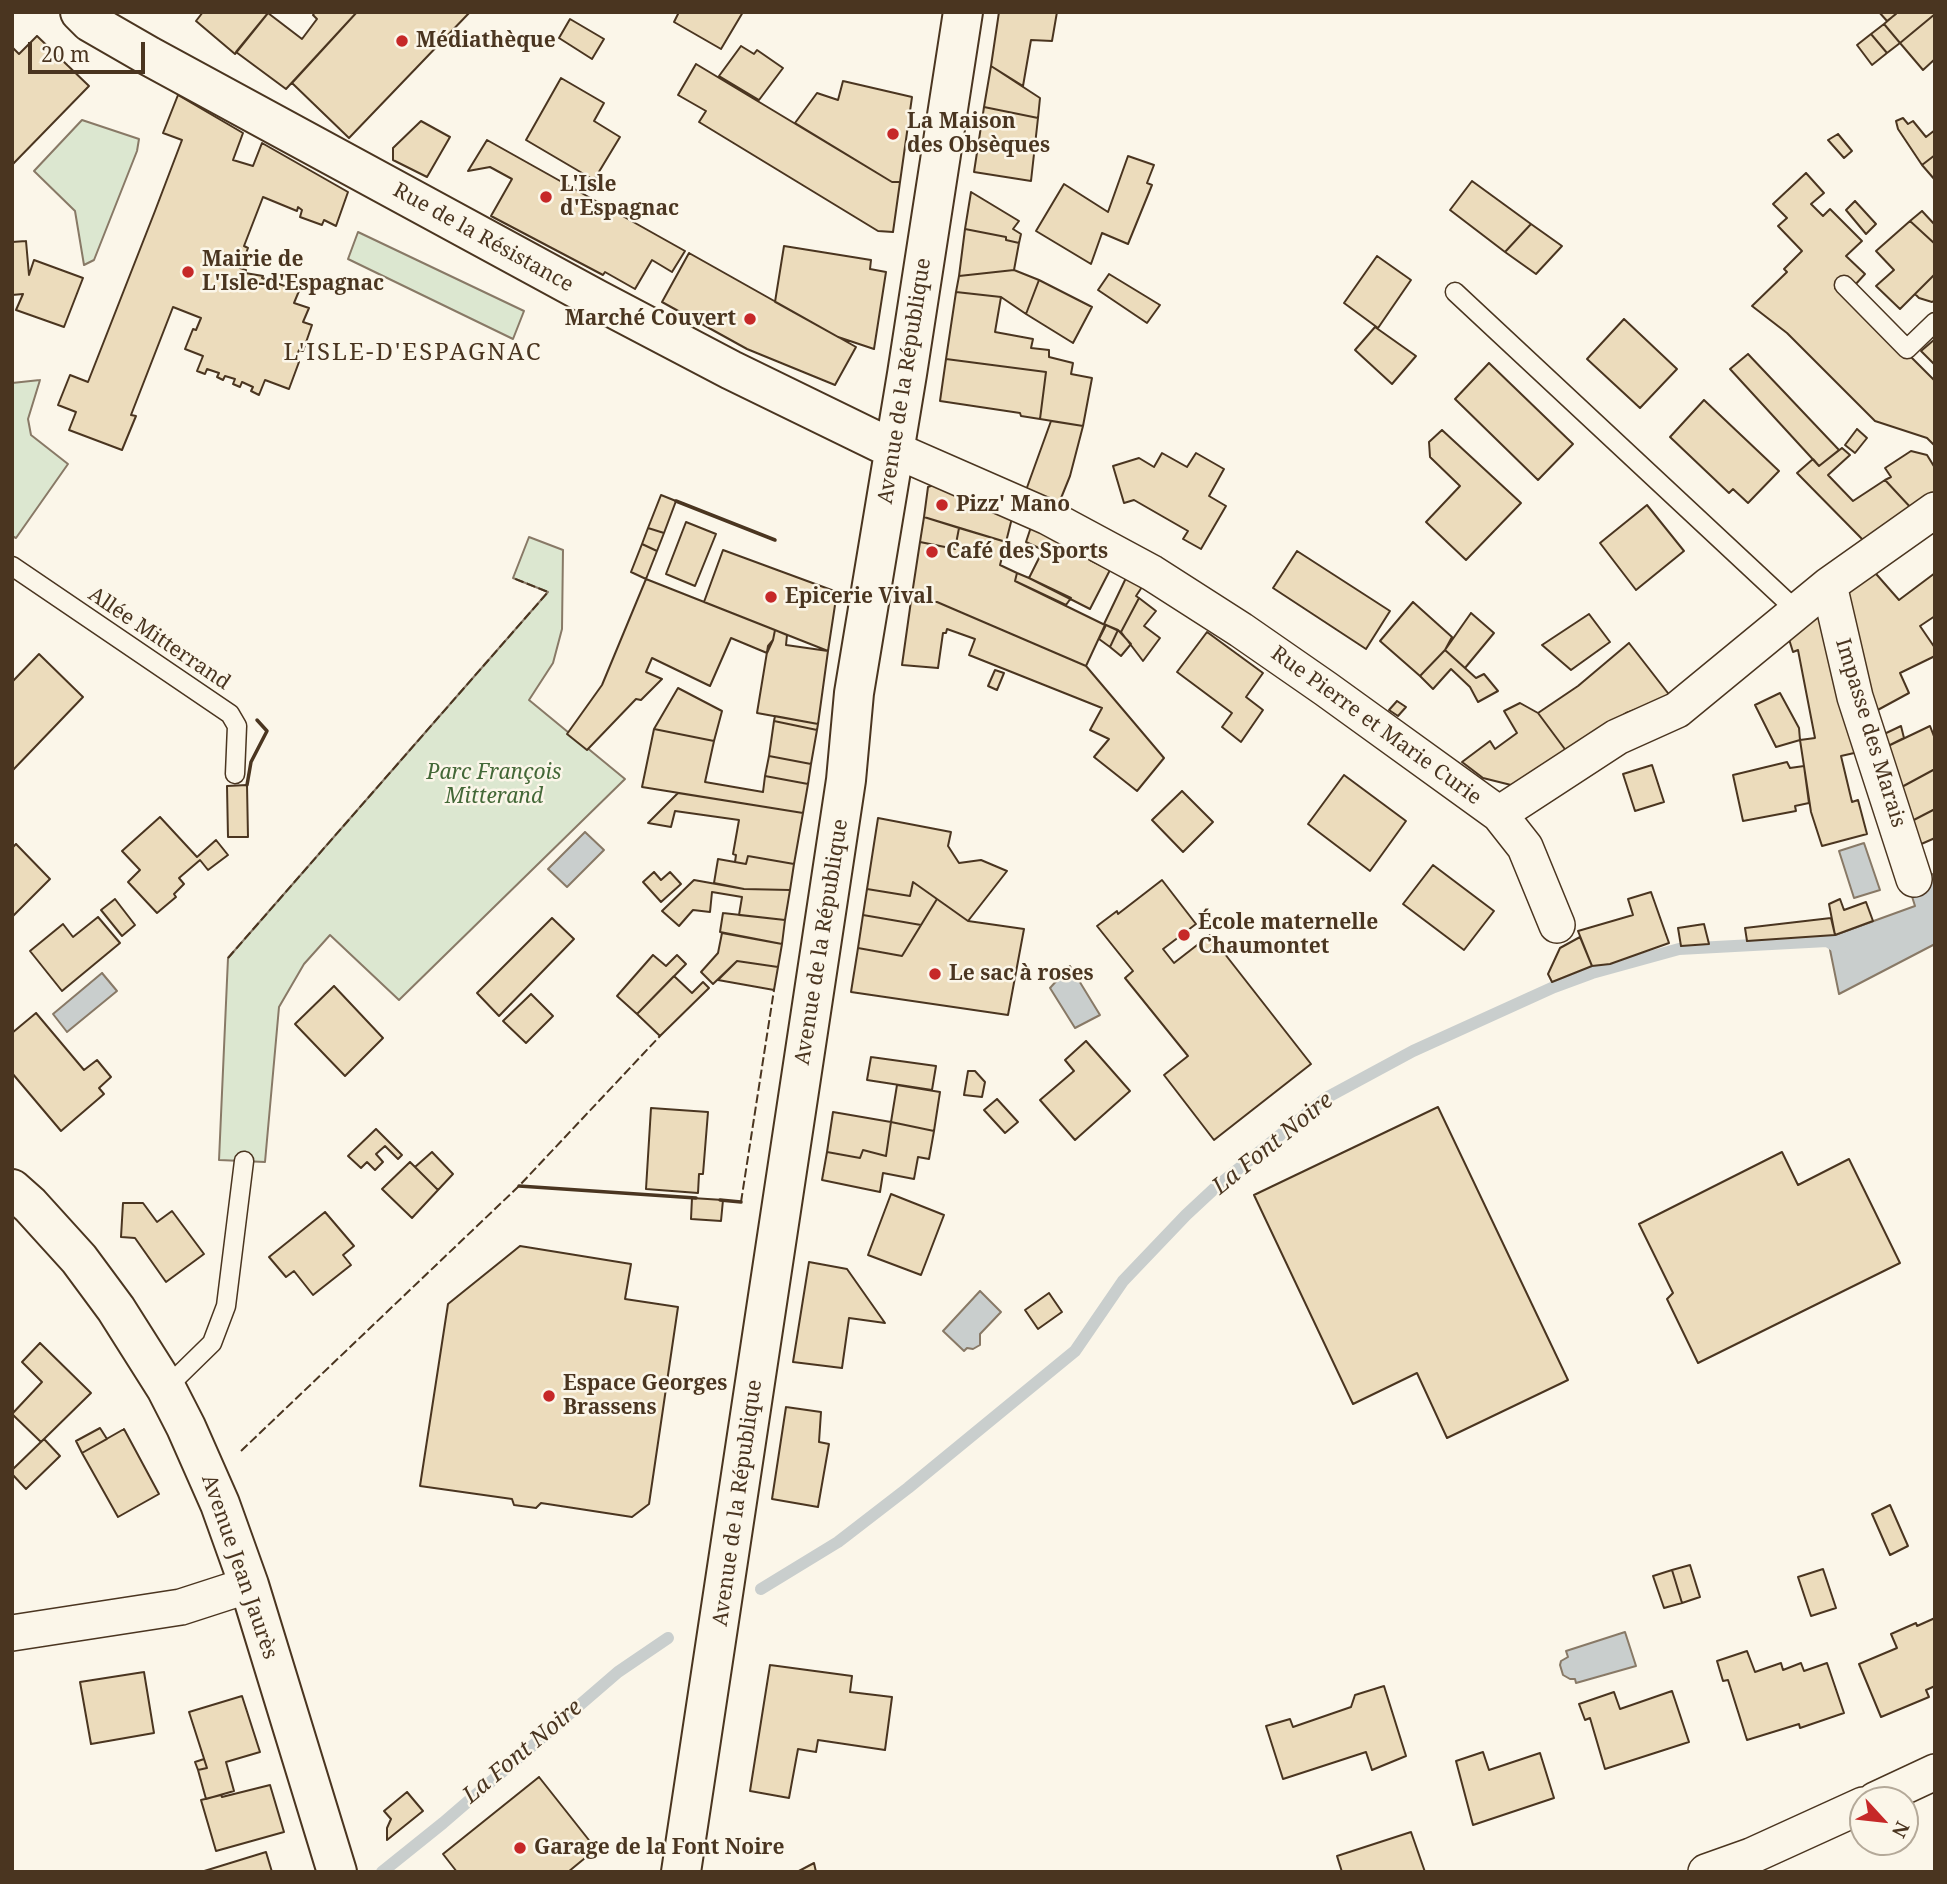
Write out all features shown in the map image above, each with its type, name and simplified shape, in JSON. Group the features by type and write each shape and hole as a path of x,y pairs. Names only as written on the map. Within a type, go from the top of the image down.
{"main road":[{"name":"Rue de la Résistance","path":"80,12 90,22 149,56 596,299 895,450"},
{"name":"Avenue de la République","path":"681,1872 846,780 854,693 963,12"},
{"name":"Avenue Jean Jaurès","path":"12,1189 79,1259 116,1309 166,1388 220,1504 249,1585 337,1872"}],"street":[{"name":"Rue Pierre et Marie Curie","path":"895,450 1048,517 1152,573 1241,630 1499,814 1617,737 1677,710 1829,585 1935,510"},
{"name":"Impasse des Marais","path":"1829,585 1856,696 1914,880"},
{"path":"1499,814 1525,847 1557,925"},
{"path":"12,1633 181,1608 249,1585"},
{"path":"1905,1786 1935,1772"},
{"path":"1706,1872 1751,1856 1849,1811"}],"lane":[{"path":"1844,285 1907,349 1935,322"},
{"path":"1455,292 1797,611"},
{"name":"Allée Mitterrand","path":"12,566 230,714 237,726 235,774"},
{"path":"166,1388 212,1343 226,1306 244,1161"}],"green space":[{"path":"82,120 139,139 137,151 94,260 84,265 75,211 34,171"},
{"path":"358,232 524,311 513,339 348,259"},
{"path":"40,380 28,419 31,435 68,464 16,538 12,536 12,383"},
{"name":"Parc François Mitterand","path":"529,537 563,550 562,629 553,663 529,700 625,779 399,1000 330,935 304,964 279,1007 265,1162 219,1160 228,958 548,592 513,578"}],"shaded area":[{"path":"585,832 604,850 567,887 548,869"},
{"path":"1864,843 1880,890 1854,898 1839,851"},
{"path":"1935,873 1935,944 1839,994 1827,935 1835,935 1915,906 1909,887"},
{"path":"1070,966 1100,1015 1075,1028 1050,988"},
{"path":"102,973 117,991 67,1032 53,1014"},
{"path":"980,1291 1001,1312 980,1334 980,1345 964,1351 943,1331"},
{"path":"1625,1632 1636,1666 1576,1683 1575,1679 1563,1675 1560,1665 1561,1661 1568,1657 1566,1651"}],"building":[{"path":"203,12 268,13 235,54 196,21"},
{"path":"315,12 357,12 286,89 236,52 268,13 302,39 317,19 313,15"},
{"path":"357,12 470,12 349,138 292,83"},
{"path":"679,12 743,12 721,49 674,22"},
{"path":"999,12 1057,12 1052,41 1031,40 1023,86 991,66"},
{"path":"1879,12 1895,12 1896,14 1887,21"},
{"path":"1898,12 1935,14 1900,43 1884,24"},
{"path":"1935,14 1935,59 1923,70 1900,43"},
{"path":"570,19 604,39 592,59 559,38"},
{"path":"1884,24 1900,43 1887,53 1871,34"},
{"path":"1871,34 1887,53 1872,65 1857,45"},
{"path":"37,36 89,86 12,165 12,47 19,54"},
{"path":"741,46 754,54 757,50 783,68 759,100 719,76"},
{"path":"696,64 892,182 900,182 893,232 878,231 699,122 706,111 678,95"},
{"path":"991,66 1040,98 1038,118 984,107"},
{"path":"561,78 604,103 594,121 620,137 594,180 526,140"},
{"path":"843,81 912,97 900,182 892,182 795,123 817,93 838,100"},
{"name":"Mairie de L'Isle-d'Espagnac","path":"178,95 243,133 233,160 253,166 262,143 348,192 336,226 324,220 322,225 300,217 302,210 298,207 297,211 263,197 244,246 248,248 240,268 246,270 245,273 263,276 262,278 299,291 294,303 309,308 303,322 312,325 303,351 299,350 295,360 299,362 289,389 265,380 259,395 251,391 253,387 242,382 240,387 233,384 235,379 225,376 223,380 217,377 219,373 207,369 205,374 197,371 203,356 185,349 201,318 173,307 131,415 136,416 122,450 69,430 76,412 58,405 70,375 88,382 155,211 182,140 163,133"},
{"path":"984,107 1038,118 1031,181 974,172"},
{"path":"1903,118 1908,124 1913,121 1926,137 1935,130 1935,155 1922,165 1898,129 1896,121"},
{"path":"421,121 450,137 427,177 393,160 393,148"},
{"path":"1838,134 1852,151 1844,158 1828,140"},
{"name":"L'Isle d'Espagnac","path":"487,140 685,251 672,272 652,260 635,289 491,216 512,179 490,167 468,171"},
{"path":"1935,155 1935,180 1922,165"},
{"path":"1128,156 1154,165 1147,183 1152,185 1128,244 1102,233 1091,264 1036,231 1064,184 1108,212"},
{"path":"1806,173 1824,193 1811,204 1823,216 1830,209 1862,241 1846,256 1865,274 1854,286 1842,278 1835,288 1935,381 1935,446 1927,438 1875,421 1787,333 1752,306 1787,272 1784,269 1802,251 1778,226 1787,218 1773,204"},
{"path":"1472,181 1531,224 1505,252 1450,210"},
{"path":"971,192 1019,221 1013,229 1021,234 1019,243 1006,240 1006,237 965,229"},
{"path":"1855,201 1876,224 1866,234 1846,210"},
{"path":"1922,211 1935,225 1935,244 1910,221"},
{"path":"1910,221 1935,244 1935,274 1900,309 1876,286 1894,270 1876,251"},
{"path":"1531,224 1562,246 1536,274 1505,252"},
{"path":"965,229 1006,237 1006,240 1019,243 1014,270 959,276"},
{"path":"26,241 29,275 34,260 83,278 64,327 16,310 23,294 12,295 12,242"},
{"path":"784,246 871,260 870,269 886,272 874,349 838,337 775,302"},
{"name":"Marché Couvert","path":"689,253 856,347 835,385 747,349 662,302"},
{"path":"1377,256 1411,280 1378,328 1344,303"},
{"path":"1014,270 1039,280 1026,314 1001,297 956,292 959,276"},
{"path":"1109,274 1160,305 1147,323 1098,290"},
{"path":"1935,274 1935,300 1932,302 1919,298 1915,294"},
{"path":"1039,280 1092,307 1073,343 1026,314"},
{"path":"956,292 1001,297 995,332 1033,339 1031,348 1049,350 1049,357 1073,363 1071,374 1092,378 1083,426 1040,419 1046,372 946,359"},
{"path":"1624,319 1677,369 1640,408 1587,359"},
{"path":"1375,327 1416,356 1392,384 1355,350"},
{"path":"1935,339 1935,365 1921,351"},
{"path":"1748,354 1839,450 1819,466 1730,369"},
{"path":"946,359 1046,372 1040,419 1021,416 1020,413 940,401"},
{"path":"1489,363 1573,444 1538,480 1455,399"},
{"path":"1704,400 1779,471 1748,503 1733,489 1729,493 1670,437"},
{"path":"1051,421 1083,426 1070,476 1057,508 1025,493"},
{"path":"1857,429 1867,438 1855,453 1845,445"},
{"path":"1442,430 1521,503 1466,560 1426,522 1460,486 1430,457 1429,442"},
{"path":"1842,448 1850,455 1828,475 1853,501 1885,480 1912,509 1863,540 1797,473 1813,459 1819,466"},
{"path":"1911,451 1927,455 1935,468 1935,495 1912,509 1885,480 1891,477 1885,468"},
{"path":"1162,453 1187,467 1196,453 1224,469 1209,496 1226,506 1201,549 1183,539 1188,531 1134,500 1124,503 1113,466 1139,458 1154,467"},
{"path":"936,484 1012,518 1006,542 924,517 928,487"},
{"path":"661,495 676,501 664,533 648,528"},
{"path":"1647,505 1684,551 1636,590 1600,543"},
{"path":"924,517 959,528 955,549 920,542"},
{"path":"686,522 716,534 695,586 666,574"},
{"path":"1031,527 1110,570 1090,609 1029,578 1043,550 1026,542"},
{"path":"648,528 664,533 657,551 642,544"},
{"path":"959,528 1006,542 1000,565 1017,573 1015,581 1105,625 1086,666 937,602 911,601 920,542 955,549"},
{"path":"642,544 657,551 646,579 631,572"},
{"name":"Epicerie Vival","path":"723,550 837,592 828,651 704,602"},
{"path":"1297,551 1390,611 1366,649 1273,588"},
{"path":"1870,567 1899,600 1935,573 1935,616 1920,626 1935,648 1935,656 1900,673 1909,693 1874,712 1840,590"},
{"path":"1017,573 1071,598 1066,605 1015,581"},
{"path":"1126,578 1142,587 1121,632 1104,624"},
{"path":"646,579 775,630 773,640 767,653 731,638 710,686 652,658 646,672 662,679 641,700 636,699 587,750 567,734 602,685"},
{"path":"1139,598 1156,611 1144,626 1160,638 1143,661 1121,632"},
{"path":"911,601 937,602 1086,666 1164,758 1137,791 1094,757 1109,739 1090,730 1102,708 969,655 975,639 947,629 946,633 943,633 938,668 902,665"},
{"path":"1413,602 1452,637 1445,650 1420,676 1380,641"},
{"path":"1824,608 1863,751 1841,756 1852,802 1858,800 1867,834 1822,846 1811,812 1800,740 1815,738 1798,650 1793,652 1788,636"},
{"path":"1471,613 1494,633 1465,668 1445,650"},
{"path":"1589,614 1610,642 1571,670 1542,645"},
{"path":"1106,625 1118,630 1110,647 1099,639"},
{"path":"775,630 787,635 786,645 828,651 818,724 757,713 768,646 773,640"},
{"path":"1118,630 1131,644 1121,656 1110,647"},
{"path":"1207,632 1263,673 1246,697 1263,710 1241,742 1222,727 1232,713 1177,672"},
{"path":"1629,643 1671,697 1626,713 1567,752 1538,713 1578,686"},
{"path":"1445,650 1476,678 1484,674 1498,691 1478,702 1470,687 1451,669 1433,689 1420,676"},
{"path":"39,654 83,697 12,771 12,682"},
{"path":"995,670 1004,673 997,690 988,686"},
{"path":"678,688 722,711 714,741 654,729"},
{"path":"1780,693 1799,728 1800,740 1776,747 1755,705"},
{"path":"1397,701 1406,707 1398,716 1389,710"},
{"path":"1520,703 1538,713 1567,752 1515,786 1483,778 1462,762 1490,741 1495,749 1517,733 1504,711"},
{"path":"775,716 818,724 817,730 774,721"},
{"path":"774,721 817,730 811,764 769,756"},
{"path":"1901,726 1904,738 1886,747 1882,735"},
{"path":"1930,726 1935,739 1935,769 1898,789 1886,747"},
{"path":"654,729 714,741 705,782 763,792 765,776 808,784 803,813 642,787"},
{"path":"769,756 811,764 808,784 765,776"},
{"path":"1787,762 1790,768 1804,766 1809,803 1795,806 1796,811 1743,821 1733,775"},
{"path":"1652,765 1664,802 1635,811 1623,774"},
{"path":"1935,769 1935,809 1908,823 1898,789"},
{"path":"1344,775 1406,821 1370,871 1308,824"},
{"path":"247,785 248,837 228,837 227,786"},
{"path":"1182,791 1213,822 1183,852 1152,820"},
{"path":"678,793 803,813 794,864 748,856 746,864 735,862 736,855 733,854 739,820 675,811 671,827 648,823"},
{"path":"1935,809 1935,838 1919,845 1908,823"},
{"path":"160,817 197,857 216,840 228,855 208,870 200,860 179,878 184,884 174,894 176,897 157,913 128,882 140,870 122,851"},
{"path":"878,818 951,832 948,846 959,863 981,860 1007,871 968,921 913,882 910,896 867,889"},
{"path":"16,844 50,879 12,917 12,848"},
{"path":"748,856 794,864 790,890 744,889 714,883 718,859 746,864"},
{"path":"1433,865 1494,911 1464,950 1403,904"},
{"path":"654,872 661,880 670,872 681,884 661,902 643,882"},
{"path":"694,880 744,889 790,890 785,920 739,915 742,897 712,892 710,912 693,910 679,926 662,911"},
{"path":"1162,880 1196,924 1163,949 1174,963 1210,935 1311,1064 1214,1140 1164,1075 1188,1056 1125,978 1133,971 1097,926 1117,911 1118,914"},
{"path":"913,882 937,899 921,925 863,915 867,889 910,896"},
{"path":"1651,892 1669,943 1610,964 1592,966 1578,931 1633,915 1628,899"},
{"path":"115,899 135,925 122,936 101,910"},
{"name":"Le sac à roses","path":"937,899 968,921 1024,929 1008,1015 851,992 858,948 902,956"},
{"path":"1840,899 1844,910 1866,902 1873,921 1835,935 1829,904"},
{"path":"723,913 785,920 782,944 720,932"},
{"path":"863,915 921,925 902,956 858,948"},
{"path":"98,917 120,943 62,991 30,951 63,924 73,937"},
{"path":"552,918 574,939 499,1016 477,993"},
{"path":"1831,918 1835,935 1747,941 1745,928"},
{"path":"1704,924 1709,944 1681,946 1678,928"},
{"path":"722,933 782,944 778,967 737,961 713,984 701,972 718,953"},
{"path":"1580,937 1592,966 1552,982 1548,974 1560,948"},
{"path":"653,955 666,966 677,955 686,964 637,1014 617,996"},
{"path":"737,961 778,967 774,990 718,980"},
{"path":"674,976 692,993 703,982 709,988 660,1036 637,1014"},
{"path":"334,986 383,1038 345,1076 295,1024"},
{"path":"531,994 553,1016 526,1043 503,1021"},
{"path":"36,1013 84,1070 97,1060 111,1077 99,1088 104,1094 61,1131 12,1073 12,1033"},
{"path":"1086,1041 1130,1091 1075,1140 1040,1100 1074,1071 1065,1060"},
{"path":"871,1057 936,1066 932,1090 867,1080"},
{"path":"968,1071 975,1071 985,1082 982,1097 964,1095"},
{"path":"897,1085 940,1092 934,1131 891,1122"},
{"path":"997,1099 1018,1122 1005,1133 984,1110"},
{"path":"1438,1107 1568,1380 1447,1438 1417,1373 1353,1404 1254,1195"},
{"path":"651,1108 708,1112 703,1174 699,1174 698,1193 646,1189"},
{"path":"833,1112 891,1122 886,1156 863,1150 860,1158 827,1152"},
{"path":"891,1122 934,1131 929,1159 918,1157 914,1179 883,1173 880,1192 822,1180 827,1152 860,1158 863,1150 886,1156"},
{"path":"376,1129 402,1155 398,1159 385,1146 376,1154 383,1162 375,1170 367,1162 361,1168 348,1156"},
{"path":"432,1152 453,1174 438,1190 415,1167"},
{"path":"1782,1152 1798,1185 1849,1159 1900,1263 1698,1363 1667,1299 1673,1293 1639,1224"},
{"path":"410,1162 438,1190 412,1218 382,1189"},
{"path":"891,1194 944,1215 921,1275 868,1255"},
{"path":"692,1198 723,1200 721,1221 691,1219"},
{"path":"123,1203 143,1203 157,1222 172,1211 204,1254 166,1282 135,1238 121,1237"},
{"path":"325,1212 354,1246 343,1255 351,1265 313,1295 294,1271 286,1277 269,1257"},
{"name":"Espace Georges Brassens","path":"520,1246 631,1264 625,1299 678,1307 649,1504 632,1517 541,1503 536,1508 514,1505 512,1499 420,1486 448,1304"},
{"path":"809,1262 847,1269 885,1323 849,1318 842,1368 793,1362"},
{"path":"1049,1293 1062,1312 1038,1329 1025,1310"},
{"path":"40,1343 91,1393 41,1442 12,1414 42,1382 22,1362"},
{"path":"786,1407 821,1412 819,1442 829,1444 818,1507 772,1499"},
{"path":"100,1428 107,1439 82,1453 76,1441"},
{"path":"124,1429 159,1494 118,1517 82,1453"},
{"path":"44,1439 60,1456 26,1489 12,1474 12,1470"},
{"path":"1890,1505 1908,1546 1890,1555 1872,1514"},
{"path":"1690,1565 1700,1597 1682,1603 1672,1570"},
{"path":"1823,1569 1836,1608 1811,1616 1798,1577"},
{"path":"1672,1570 1682,1603 1664,1608 1653,1576"},
{"path":"1935,1618 1935,1686 1926,1690 1929,1697 1881,1717 1859,1664 1897,1648 1891,1634"},
{"path":"1747,1651 1755,1672 1781,1663 1783,1670 1801,1663 1804,1671 1827,1663 1844,1713 1800,1728 1799,1724 1747,1740 1728,1680 1723,1681 1717,1661"},
{"path":"770,1665 852,1676 850,1692 892,1697 885,1750 818,1740 816,1752 798,1749 789,1798 750,1791"},
{"path":"144,1672 154,1733 91,1744 80,1682"},
{"path":"1384,1686 1406,1756 1372,1770 1366,1752 1283,1779 1266,1726 1290,1719 1293,1727 1351,1707 1355,1695"},
{"path":"1672,1691 1689,1742 1605,1769 1590,1718 1585,1720 1579,1704 1614,1692 1620,1709"},
{"path":"242,1696 260,1752 226,1762 234,1791 206,1799 198,1770 207,1768 189,1712"},
{"path":"1483,1752 1489,1770 1540,1753 1554,1798 1473,1825 1456,1761"},
{"path":"204,1759 207,1768 198,1770 195,1762"},
{"path":"539,1777 596,1849 568,1872 457,1872 443,1854"},
{"path":"270,1785 284,1832 216,1851 201,1800"},
{"path":"407,1792 423,1811 387,1840 387,1828 391,1819 384,1811"},
{"path":"1411,1832 1425,1872 1342,1872 1337,1856"},
{"path":"266,1852 272,1872 201,1872"},
{"path":"814,1863 816,1872 797,1872"}],"waterway":[{"name":"La Font Noire","path":"761,1589 838,1542 1075,1351 1123,1281 1186,1215 1215,1188 1326,1098 1413,1051 1554,987 1592,973 1679,949 1827,941 1840,949"},
{"name":"La Font Noire","path":"382,1872 618,1672 668,1638"}],"fence":[{"path":"228,958 548,592 513,578"},
{"path":"741,1202 774,990"},
{"path":"241,1451 519,1186 660,1036"}],"wall":[{"path":"676,501 775,540"},
{"path":"247,785 251,762 267,731 257,720"},
{"path":"519,1186 696,1198"},
{"path":"720,1200 741,1202"}],"place":[{"name":"Médiathèque","path":"402,41"},
{"name":"La Maison des Obsèques","path":"893,134"},
{"name":"L'Isle d'Espagnac","path":"546,197"},
{"name":"Mairie de L'Isle-d'Espagnac","path":"188,272"},
{"name":"Marché Couvert","path":"750,319"},
{"name":"Pizz' Mano","path":"942,505"},
{"name":"Café des Sports","path":"932,552"},
{"name":"Epicerie Vival","path":"771,597"},
{"name":"École maternelle Chaumontet","path":"1184,935"},
{"name":"Le sac à roses","path":"935,974"},
{"name":"Espace Georges Brassens","path":"549,1396"},
{"name":"Garage de la Font Noire","path":"520,1848"}],"district":[{"name":"L'ISLE-D'ESPAGNAC","path":"413,353"}]}
